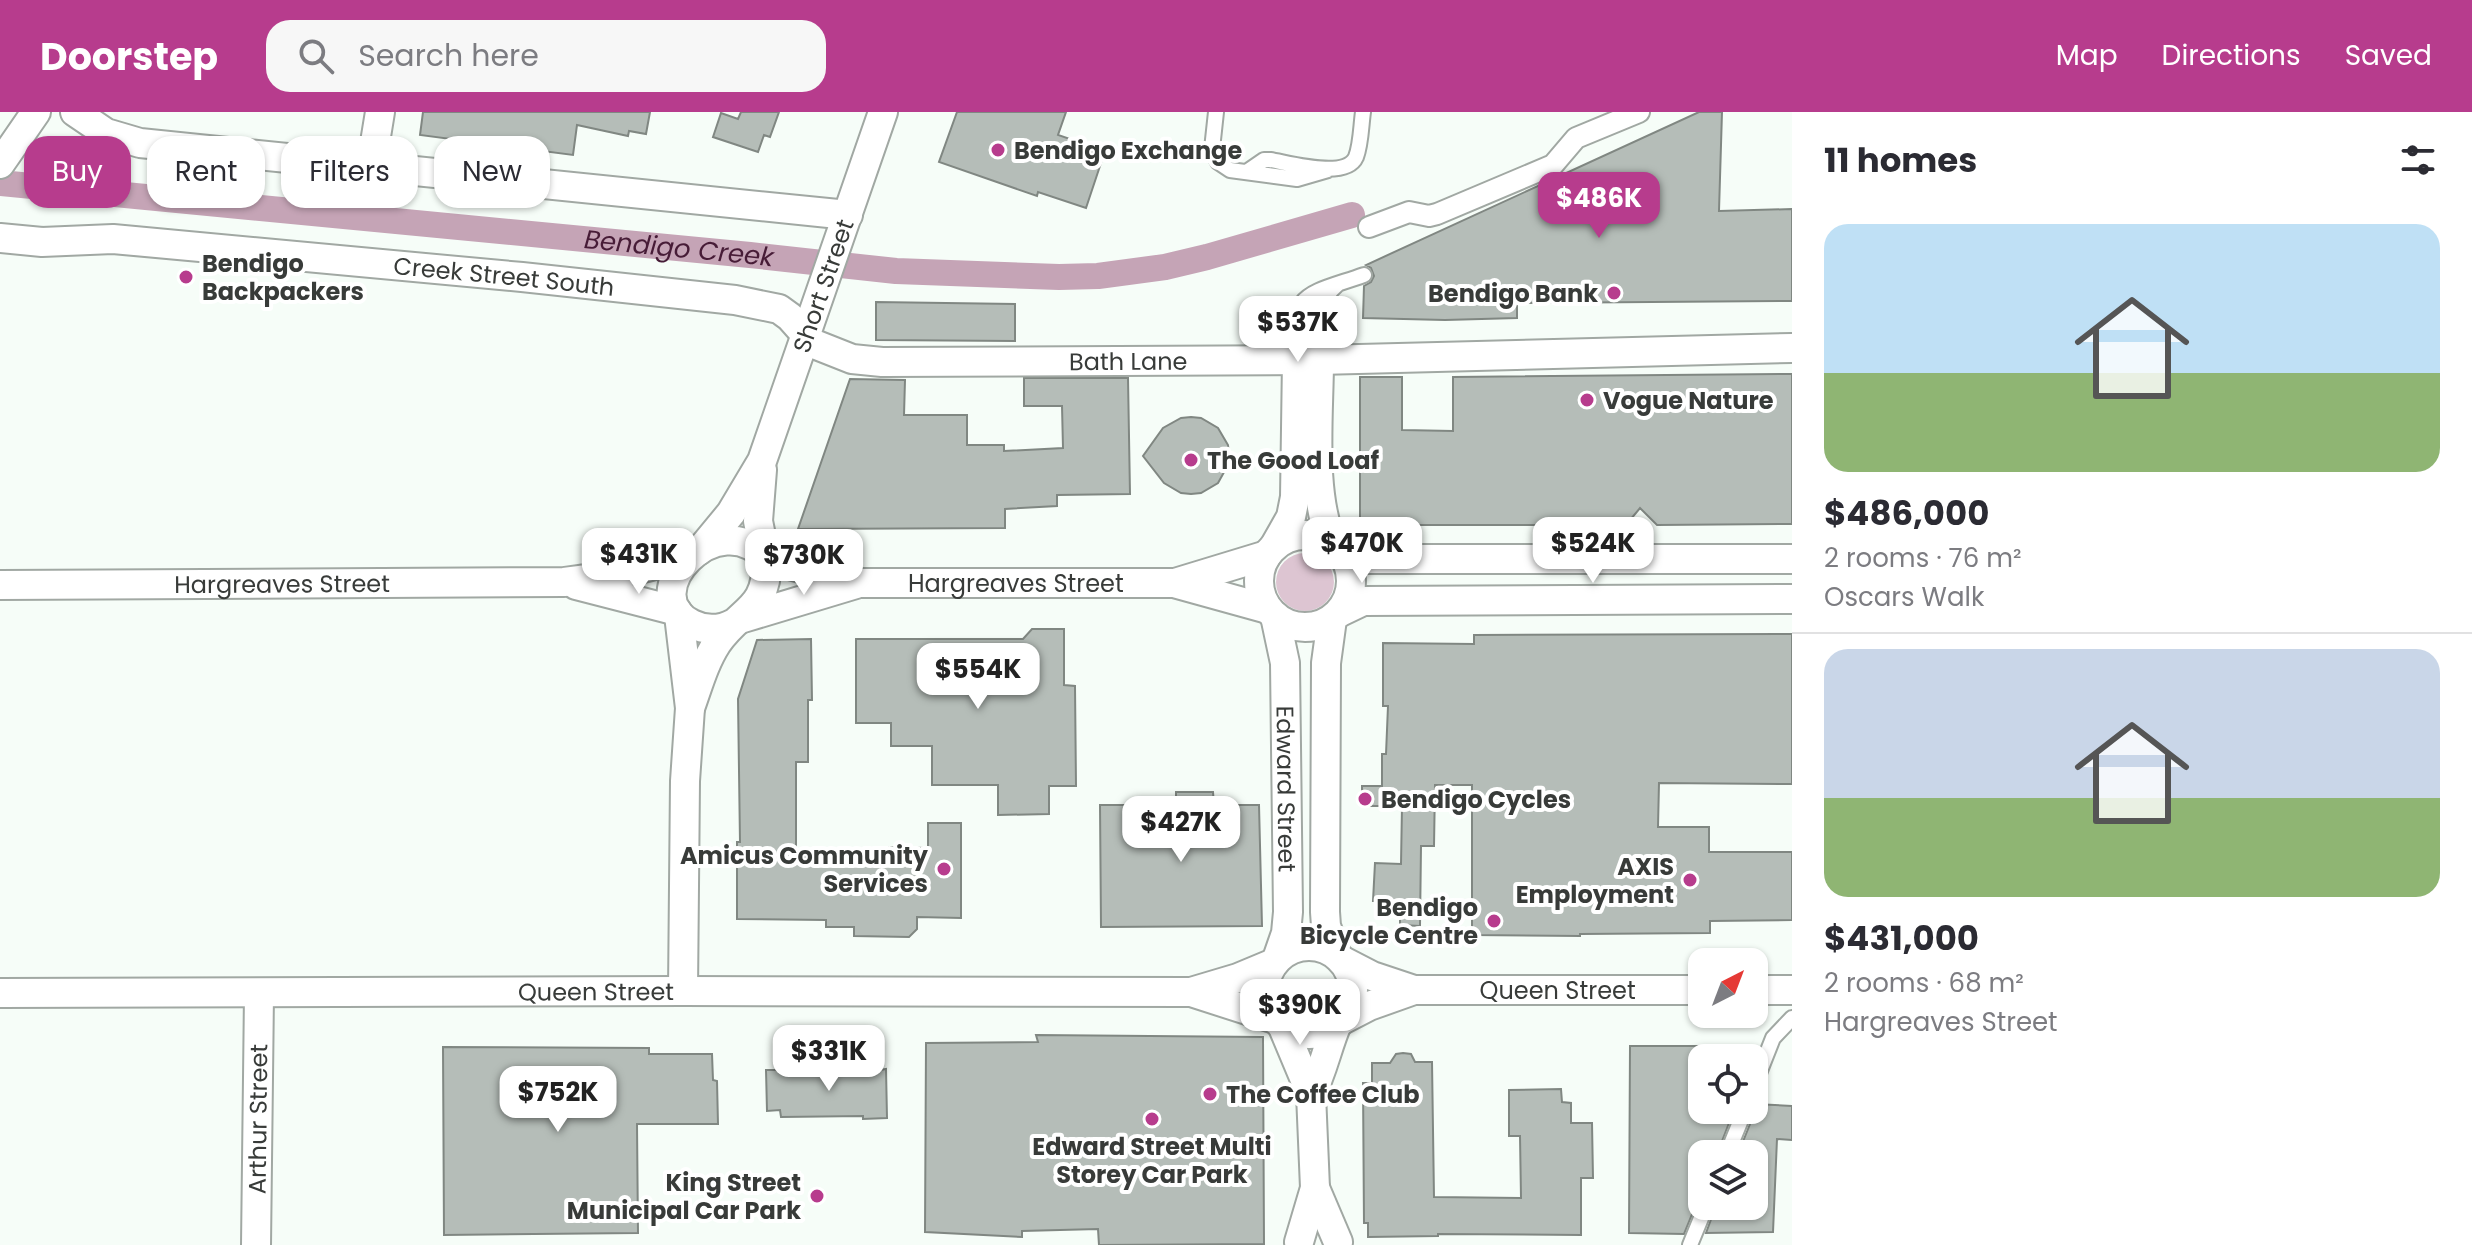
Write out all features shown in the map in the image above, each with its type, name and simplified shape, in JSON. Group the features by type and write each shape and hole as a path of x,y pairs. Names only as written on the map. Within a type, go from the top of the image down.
{"street":[{"path":"75,112 106,133 129,142 281,158"},
{"path":"376,136 380,112"},
{"name":"Short Street","path":"701,549 731,513 762,461 883,112"},
{"path":"1369,227 1409,212 1429,216 1437,214 1553,165 1576,138 1639,112"},
{"path":"4,158 21,119"},
{"path":"418,173 845,225"},
{"name":"Creek Street South","path":"0,238 42,242 113,239 735,300 779,309 790,317 805,337"},
{"name":"Bath Lane","path":"805,337 852,359 882,362 1308,360 1792,348"},
{"path":"1256,360 1270,367 1296,421"},
{"path":"1308,360 1296,421 1294,508 1263,563 1259,581 1262,598 1272,613 1294,626 1320,625 1363,601 1792,599"},
{"path":"1308,360 1320,499 1325,523 1348,564 1351,582 1348,598 1336,615"},
{"name":"Short Street","path":"762,461 758,508 766,557"},
{"path":"1271,551 1289,538 1307,535 1322,539 1352,557 1380,559 1792,559"},
{"path":"683,991 685,781 690,708 678,613 672,593 675,577 684,563 701,549 721,541 736,541 751,546 766,557 766,580 760,599 715,646 690,708"},
{"name":"Hargreaves Street","path":"0,585 564,582 657,566 701,549"},
{"name":"Hargreaves Street","path":"1174,583 1271,551"},
{"name":"Hargreaves Street","path":"766,557 857,583 1174,583 1272,613"},
{"name":"Hargreaves Street","path":"564,582 678,613"},
{"name":"Hargreaves Street","path":"738,621 857,583"},
{"path":"678,613 690,623 704,628 720,629 738,621"},
{"name":"Edward Street","path":"1272,613 1285,663 1288,897 1286,933 1275,961"},
{"name":"Edward Street","path":"1336,615 1326,663 1325,912 1326,926 1339,958"},
{"path":"1296,1244 1306,1222 1315,1188 1311,1094 1279,1022 1267,1006 1264,991 1275,961 1287,951 1313,946 1326,949 1339,958 1348,971 1352,998 1325,1055 1321,1076 1311,1094"},
{"name":"Queen Street","path":"1339,958 1372,976 1414,990 1688,990"},
{"name":"Queen Street","path":"0,993 1191,992 1238,978 1275,961"},
{"name":"Queen Street","path":"1339,1023 1369,1006 1414,990"},
{"path":"1768,990 1792,990"},
{"name":"Queen Street","path":"1191,992 1279,1022"},
{"name":"Arthur Street","path":"256,1245 259,994"},
{"path":"1279,1022 1295,1032 1310,1034 1339,1023"},
{"path":"1315,1188 1339,1244"},
{"path":"1296,1244 1320,1236 1339,1244"}],"lane":[{"path":"1216,112 1211,140 1218,162 1238,172 1302,179 1348,166 1354,161 1363,112"},
{"path":"1308,360 1294,326 1298,307 1311,294 1364,275"},
{"path":"1308,360 1321,309 1327,294 1338,284"},
{"path":"1768,1051 1773,1038 1792,1018"},
{"path":"1690,1245 1700,1220"}],"shaded area":[{"path":"1305,553 1325,562 1334,582 1325,602 1305,611 1285,602 1276,582 1285,562"}],"building":[{"path":"423,112 650,112 646,134 629,131 628,136 577,125 573,155 550,152 550,136 420,135"},
{"path":"741,112 779,112 770,137 764,135 758,152 713,137 721,113 738,119"},
{"name":"Bendigo Exchange","path":"957,112 1066,112 1058,135 1105,151 1086,208 1038,192 1037,196 939,162"},
{"path":"1699,112 1722,112 1719,211 1792,209 1792,301 1517,303 1517,318 1363,318 1364,286 1374,276 1366,265"},
{"path":"876,302 1015,304 1015,341 876,340"},
{"path":"1792,374 1792,524 1657,525 1640,508 1626,525 1360,525 1360,377 1402,377 1402,430 1453,431 1453,377"},
{"path":"1024,378 1128,378 1130,494 1057,495 1057,506 1005,509 1005,528 798,529 850,379 905,380 904,415 967,415 967,445 1004,445 1004,451 1063,448 1062,406 1024,406"},
{"name":"The Good Loaf","path":"1181,418 1201,418 1218,428 1228,445 1229,455 1228,465 1218,483 1201,493 1191,494 1181,493 1164,483 1143,456 1163,428"},
{"path":"1032,629 1064,629 1064,685 1075,686 1076,786 1049,786 1049,814 998,815 998,785 932,785 932,746 891,746 891,723 856,723 856,639 1023,639"},
{"path":"1792,634 1792,784 1659,783 1658,827 1709,827 1709,852 1792,852 1792,920 1710,921 1710,933 1472,935 1472,785 1435,785 1434,846 1421,846 1420,926 1400,925 1400,916 1376,916 1376,901 1373,901 1375,863 1401,864 1402,806 1362,806 1362,786 1382,786 1388,706 1383,706 1383,643 1474,644 1474,635"},
{"path":"811,639 812,700 808,700 808,762 796,762 796,851 928,848 928,823 961,823 961,918 917,917 917,929 909,937 854,936 854,927 826,927 826,920 737,919 737,842 740,842 738,699 757,640"},
{"path":"1176,792 1213,792 1214,805 1259,805 1262,926 1101,927 1100,805 1176,805"},
{"name":"Edward Street Multi Storey Car Park","path":"1036,1035 1263,1037 1264,1244 1099,1245 1098,1229 1022,1231 1022,1237 925,1232 926,1043 1038,1042"},
{"path":"1630,1046 1688,1046 1688,1124 1729,1124 1722,1140 1688,1140 1690,1220 1684,1234 1629,1233"},
{"path":"443,1047 649,1048 649,1054 712,1054 713,1080 717,1081 718,1124 637,1124 638,1233 444,1235"},
{"path":"1396,1054 1411,1054 1415,1062 1432,1062 1434,1197 1521,1198 1520,1136 1509,1136 1509,1090 1561,1089 1562,1102 1571,1103 1571,1123 1592,1123 1593,1178 1581,1178 1581,1235 1368,1237 1368,1223 1364,1223 1363,1083 1372,1083 1372,1063 1390,1063"},
{"path":"880,1065 880,1070 886,1069 887,1118 781,1117 780,1110 767,1111 766,1070 791,1070 791,1074 835,1077 834,1066"},
{"path":"1768,1105 1792,1106 1792,1140 1777,1139 1773,1232 1706,1233 1711,1220 1768,1220 1768,1140 1744,1140 1750,1124 1768,1124"}],"waterway":[{"name":"Bendigo Creek","path":"0,183 896,271 1059,277 1098,276 1165,267 1352,215"}],"place":[{"name":"Bendigo Exchange","path":"998,150"},
{"name":"Bendigo Backpackers","path":"186,277"},
{"name":"Bendigo Bank","path":"1614,293"},
{"name":"Vogue Nature","path":"1587,400"},
{"name":"The Good Loaf","path":"1191,460"},
{"name":"Bendigo Cycles","path":"1365,799"},
{"name":"Amicus Community Services","path":"944,869"},
{"name":"AXIS Employment","path":"1690,880"},
{"name":"Bendigo Bicycle Centre","path":"1494,921"},
{"name":"The Coffee Club","path":"1210,1094"},
{"name":"Edward Street Multi Storey Car Park","path":"1152,1119"},
{"name":"King Street Municipal Car Park","path":"817,1196"}]}
